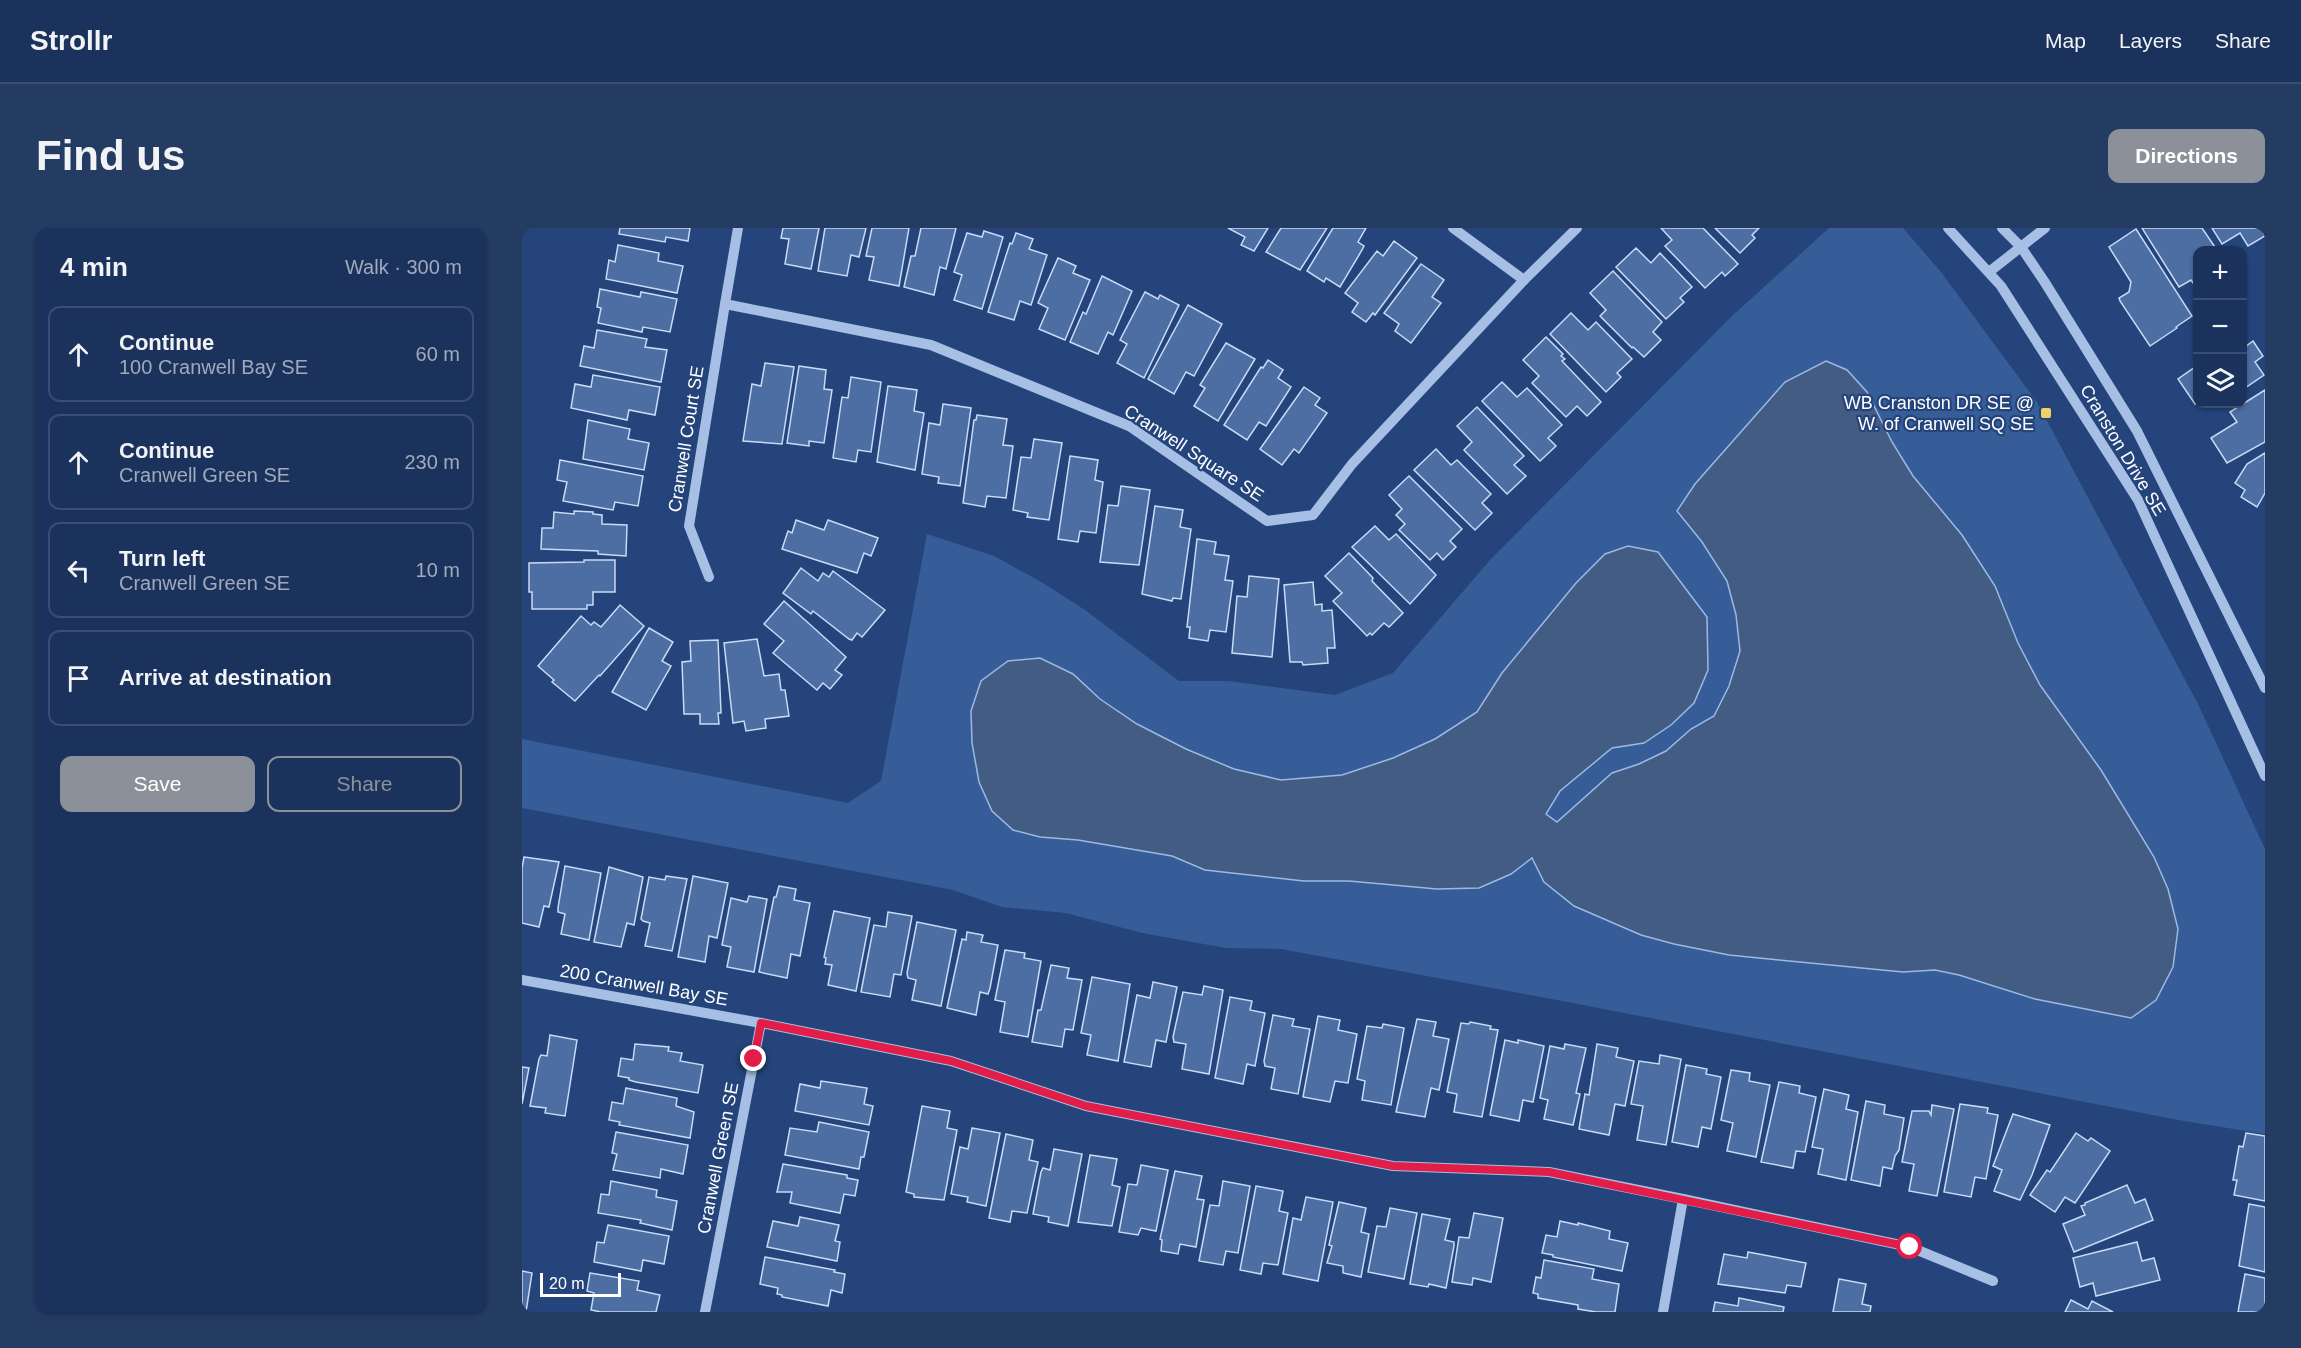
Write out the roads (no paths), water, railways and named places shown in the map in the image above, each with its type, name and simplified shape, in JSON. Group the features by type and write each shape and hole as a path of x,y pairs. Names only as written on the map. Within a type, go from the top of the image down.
{"street":[{"path":"724,304 738,228"},
{"path":"1453,228 1524,280"},
{"name":"Cranwell Square SE","path":"724,304 920,343 942,350 1129,426 1267,521 1313,515 1352,464 1524,280 1577,228"},
{"name":"Cranston Drive SE","path":"1948,228 2001,286 2138,500 2265,776"},
{"name":"Cranston Drive SE","path":"2002,228 2021,247 2044,280 2137,431 2265,688"},
{"path":"1989,272 2045,228"},
{"name":"Cranwell Court SE","path":"709,577 689,526 724,304"},
{"name":"200 Cranwell Bay SE","path":"522,980 761,1023"},
{"path":"761,1023 951,1061 1086,1106 1382,1164 1549,1172 1683,1199 1910,1247 1993,1281"},
{"name":"Cranwell Green SE","path":"705,1312 761,1023"},
{"path":"1663,1312 1683,1199"}],"place":[{"name":"WB Cranston DR SE @ W. of Cranwell SQ SE","path":"2046,413"}]}
